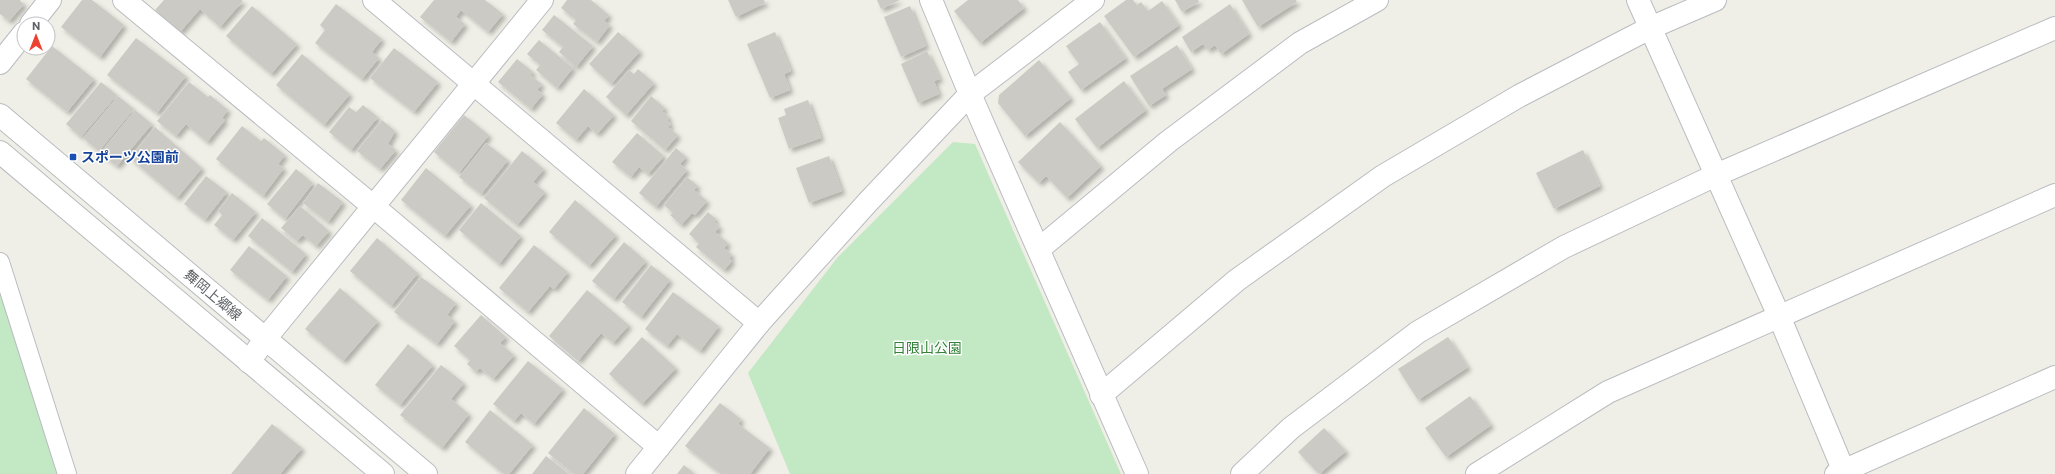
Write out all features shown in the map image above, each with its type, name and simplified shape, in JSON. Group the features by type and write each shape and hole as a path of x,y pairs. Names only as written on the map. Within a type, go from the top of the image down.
{"street":[{"path":"37,16 50,0"},
{"path":"124,0 374,207 659,447"},
{"path":"374,0 759,323"},
{"path":"249,362 265,339 542,0"},
{"path":"931,0 970,94 1137,474"},
{"path":"638,474 759,323 867,203 970,94 1093,0"},
{"path":"1039,249 1169,141 1300,43 1377,0"},
{"path":"1638,0 1779,316 1841,473 2055,377"},
{"path":"1101,395 1237,280 1383,176 1519,96 1650,28 1715,0"},
{"path":"1242,474 1291,428 1418,332 1564,246 1716,175 2055,28"},
{"path":"0,63 16,43"},
{"name":"舞岡上郷線","path":"0,115 426,474"},
{"name":"舞岡上郷線","path":"0,152 383,474"},
{"path":"1478,474 1608,392 2055,195"}],"lane":[{"path":"0,262 67,474"}],"green space":[{"name":"日限山公園","path":"953,142 975,144 1121,474 790,474 748,373 837,258"},
{"path":"0,284 62,474 0,474"}],"building":[{"path":"0,0 21,0 20,1 24,4 9,21 0,14"},
{"path":"82,0 92,0 124,25 100,57 61,27"},
{"path":"164,0 243,1 220,27 200,9 180,32 155,10"},
{"path":"434,0 485,0 503,14 488,32 461,10 456,17 465,24 451,42 420,17"},
{"path":"567,0 591,0 609,15 604,21 610,25 597,42 573,24 576,20 561,8"},
{"path":"728,0 764,0 765,3 736,17"},
{"path":"877,0 900,0 881,9"},
{"path":"968,0 1018,0 1024,8 980,43 954,11"},
{"path":"1126,0 1133,0 1137,5 1141,2 1148,11 1162,1 1179,25 1134,57 1104,16"},
{"path":"1175,0 1198,0 1199,2 1182,12"},
{"path":"1242,0 1296,0 1297,2 1258,27"},
{"path":"336,4 382,39 372,52 379,58 362,79 315,43 325,30 320,25"},
{"path":"1230,4 1249,34 1221,54 1215,45 1208,50 1203,44 1191,52 1182,37"},
{"path":"252,6 297,44 271,74 226,36"},
{"path":"910,6 926,46 901,57 884,17"},
{"path":"554,15 593,46 576,67 559,52 563,47 542,30"},
{"path":"1100,22 1126,58 1081,90 1068,72 1079,64 1066,46"},
{"path":"618,32 640,51 611,84 589,64"},
{"path":"775,32 791,71 784,74 790,90 770,98 747,44"},
{"path":"136,38 186,76 157,113 107,75"},
{"path":"539,40 573,68 557,88 536,70 540,65 527,54"},
{"path":"1177,45 1192,69 1162,89 1166,95 1149,106 1130,76"},
{"path":"394,48 438,82 414,112 370,78"},
{"path":"56,49 94,79 67,112 26,79 44,56 56,56"},
{"path":"927,51 940,79 934,81 939,94 918,103 901,64"},
{"path":"302,54 350,94 324,125 276,85"},
{"path":"517,59 533,72 530,75 542,84 537,90 543,94 531,109 498,82"},
{"path":"1039,60 1071,98 1025,136 998,103 999,95"},
{"path":"638,69 654,83 626,115 606,97 629,70 634,74"},
{"path":"1124,81 1146,110 1097,148 1075,119"},
{"path":"101,82 117,95 81,137 66,124"},
{"path":"189,82 208,97 210,95 228,110 222,118 225,120 207,142 186,124 176,136 157,121"},
{"path":"584,89 614,115 597,134 588,126 576,140 556,123"},
{"path":"118,96 134,109 99,151 83,138"},
{"path":"651,96 665,108 662,111 669,117 667,120 671,124 668,127 678,135 665,150 631,121"},
{"path":"808,100 821,138 789,149 778,118 786,115 784,109"},
{"path":"363,105 378,117 351,150 329,132 349,107 356,112"},
{"path":"135,110 152,124 117,166 100,153"},
{"path":"464,115 489,135 459,173 434,152"},
{"path":"382,120 395,131 388,144 396,150 380,169 357,151"},
{"path":"1060,122 1101,166 1067,198 1046,176 1039,183 1018,162"},
{"path":"242,126 261,141 264,138 285,155 278,164 284,168 263,196 216,159"},
{"path":"155,127 202,168 177,198 130,158"},
{"path":"637,133 664,156 648,174 639,167 631,177 612,162"},
{"path":"486,143 508,160 481,194 459,177"},
{"path":"676,148 686,157 680,164 687,170 656,207 639,193"},
{"path":"1583,150 1600,186 1554,209 1536,173"},
{"path":"522,151 544,169 533,182 545,192 517,225 484,198"},
{"path":"829,156 842,191 809,203 796,168"},
{"path":"426,168 471,205 445,236 401,200"},
{"path":"296,169 313,183 285,219 267,204"},
{"path":"206,176 227,192 205,220 184,204"},
{"path":"687,177 698,186 694,190 707,201 695,215 692,213 681,225 670,215 673,213 664,205"},
{"path":"318,183 343,202 328,222 303,203"},
{"path":"232,193 256,212 233,240 214,225 222,215 218,211"},
{"path":"575,200 616,235 589,266 549,232"},
{"path":"481,203 521,236 499,264 459,230"},
{"path":"300,206 329,231 316,246 303,235 297,241 281,228"},
{"path":"708,212 716,219 714,222 720,227 715,232 728,243 724,248 732,255 729,258 732,261 724,270 696,247 699,243 689,234"},
{"path":"262,218 306,254 292,272 248,236"},
{"path":"377,238 418,273 391,306 350,271"},
{"path":"624,242 646,261 614,299 592,281"},
{"path":"534,245 568,272 554,289 550,286 528,312 499,288"},
{"path":"249,246 287,276 268,300 230,270"},
{"path":"651,265 670,280 641,317 622,302"},
{"path":"421,277 456,303 447,315 455,321 437,344 394,312"},
{"path":"340,288 378,321 343,361 305,329"},
{"path":"587,290 629,325 613,343 601,333 578,361 549,336"},
{"path":"673,292 719,326 700,351 677,334 667,346 645,329"},
{"path":"481,315 506,337 500,343 514,355 493,379 480,368 476,372 467,364 470,360 454,346"},
{"path":"642,337 676,368 642,404 609,374"},
{"path":"1448,337 1468,367 1418,400 1398,369"},
{"path":"408,344 433,365 400,405 375,385"},
{"path":"528,361 563,389 534,424 521,413 514,421 493,404"},
{"path":"441,365 464,383 451,399 469,414 442,448 400,415"},
{"path":"1470,396 1491,425 1446,457 1425,428"},
{"path":"720,403 741,419 738,424 770,448 750,474 721,474 685,446"},
{"path":"584,408 615,434 583,474 574,474 548,453"},
{"path":"490,410 533,445 509,474 504,474 465,442"},
{"path":"272,424 302,448 280,474 231,474"},
{"path":"1324,428 1346,451 1319,474 1298,452"},
{"path":"546,456 569,474 532,474"},
{"path":"684,465 695,474 677,474"}],"place":[{"name":"スポーツ公園前","path":"73,157"}]}
